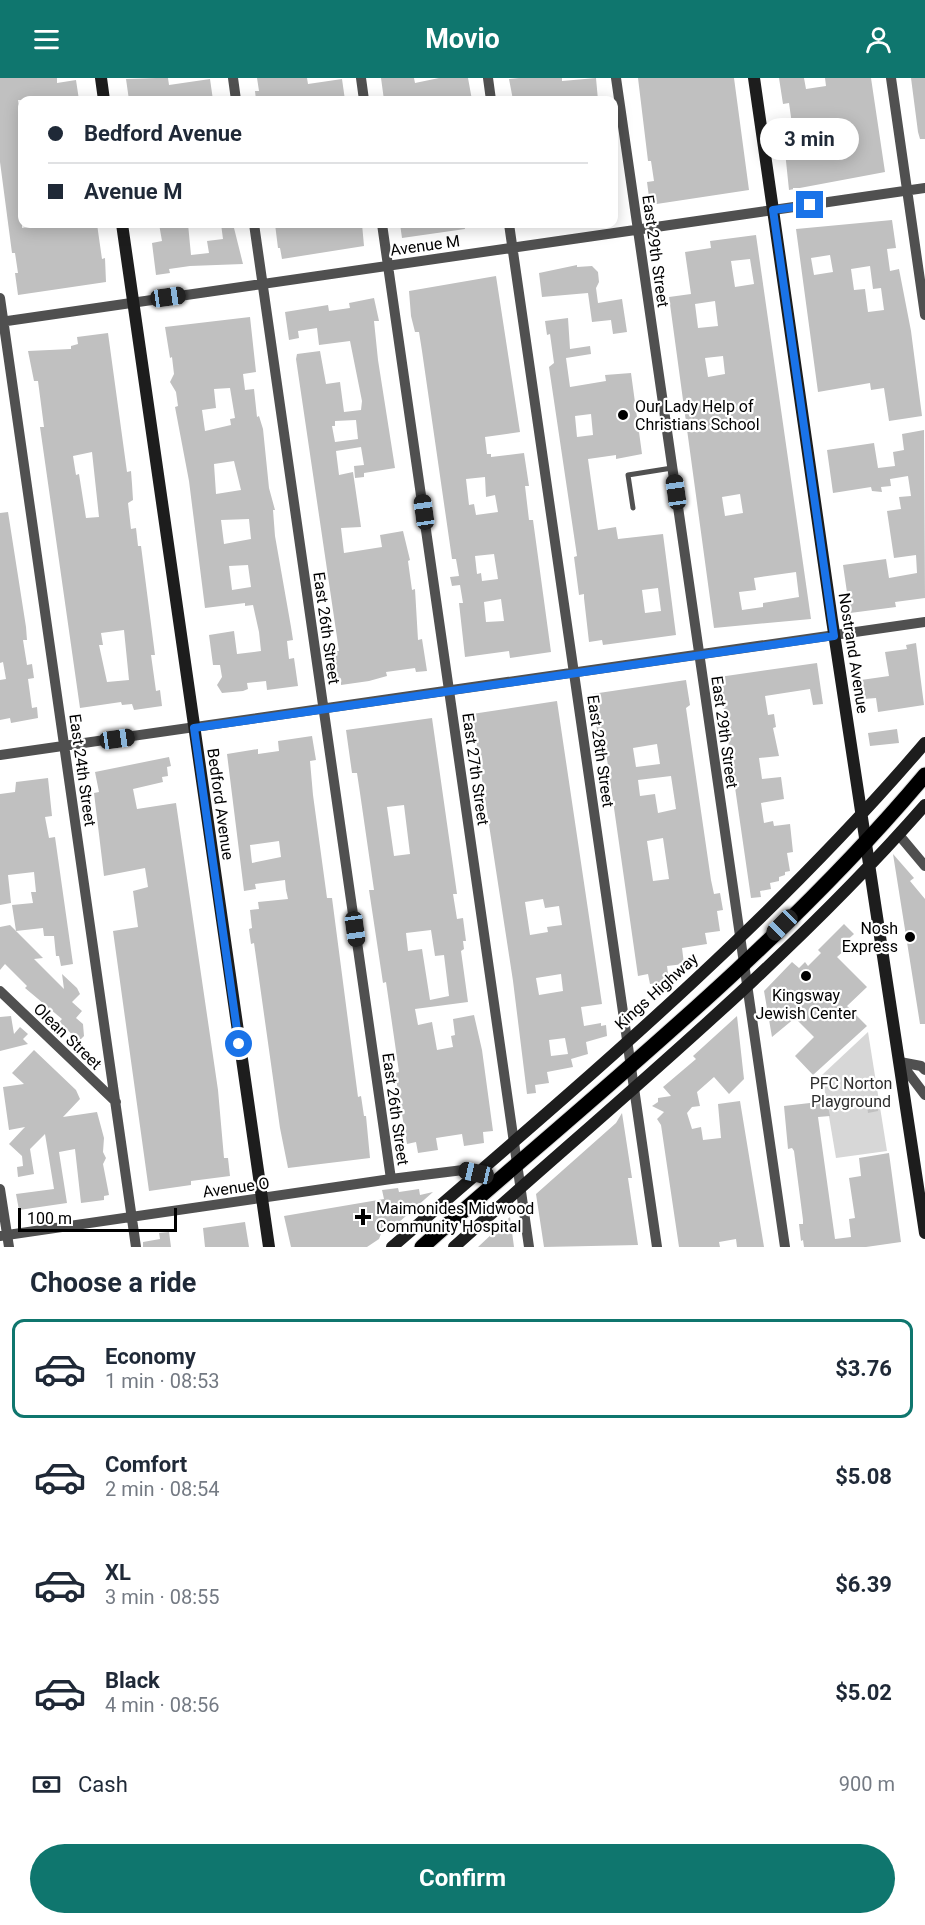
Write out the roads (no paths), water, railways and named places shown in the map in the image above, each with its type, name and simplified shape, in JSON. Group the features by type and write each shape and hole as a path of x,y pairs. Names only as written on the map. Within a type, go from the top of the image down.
{"main road":[{"path":"101,78 103,96"},
{"name":"Nostrand Avenue","path":"754,78 834,636 925,1233"},
{"name":"Bedford Avenue","path":"123,228 269,1247"},
{"name":"Kings Highway","path":"394,1246 629,1041 740,939 862,816 925,743"},
{"path":"422,1247 743,963 866,842 925,776"},
{"path":"454,1247 747,985 869,868 925,805"}],"street":[{"path":"233,78 235,96"},
{"path":"361,78 363,96"},
{"path":"488,78 490,96"},
{"name":"East 29th Street","path":"616,78 785,1247"},
{"path":"891,78 925,315"},
{"name":"Avenue M","path":"2,321 925,188"},
{"name":"East 26th Street","path":"255,228 391,1179"},
{"name":"East 27th Street","path":"383,228 528,1247"},
{"name":"East 28th Street","path":"510,228 657,1247"},
{"name":"East 24th Street","path":"0,298 136,1247"},
{"path":"0,755 925,622"},
{"path":"899,836 925,866"},
{"name":"Olean Street","path":"0,991 116,1102"},
{"path":"900,1062 921,1066 925,1070"},
{"path":"900,1062 925,1095"},
{"name":"Avenue O","path":"3,1235 391,1179 463,1170 476,1173"},
{"path":"0,1189 3,1235 9,1247"}],"lane":[{"path":"633,508 628,475 672,468"}],"place":[{"name":"Our Lady Help of Christians School","path":"623,415"},
{"name":"Nosh Express","path":"910,937"},
{"name":"Kingsway Jewish Center","path":"806,976"},
{"name":"Maimonides Midwood Community Hospital","path":"363,1217"}],"park label":[{"name":"PFC Norton Playground","path":"851,1092"}]}
